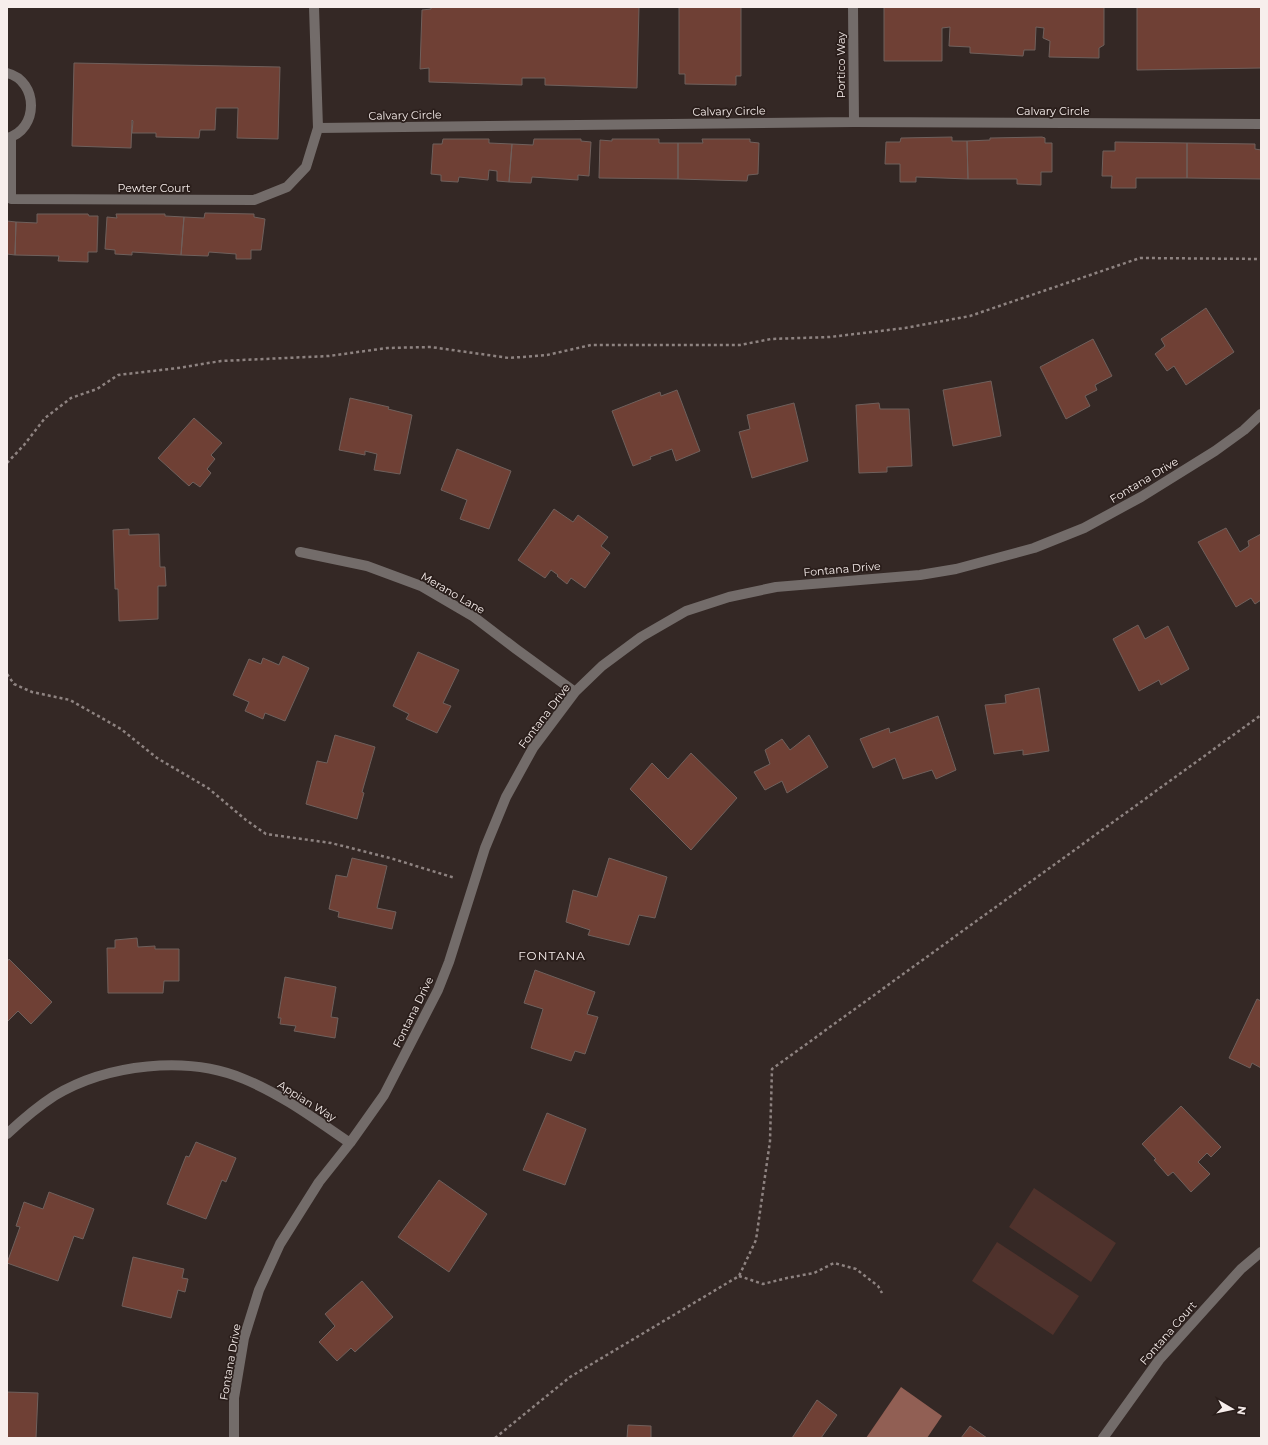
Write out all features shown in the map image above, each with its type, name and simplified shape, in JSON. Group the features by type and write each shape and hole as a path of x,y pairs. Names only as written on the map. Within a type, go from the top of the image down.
{"street":[{"path":"314,7 318,128"},
{"name":"Portico Way","path":"853,7 854,122"},
{"path":"7,73 21,80 28,90 32,100 31,112 27,122 20,131 9,138"},
{"name":"Calvary Circle","path":"318,128 854,122 1261,124"},
{"name":"Pewter Court","path":"9,138 11,199 254,200 287,187 306,167 318,128"},
{"name":"Fontana Drive","path":"234,1438 234,1398 244,1338 259,1290 280,1244 319,1182 350,1143 384,1095 438,990 450,962 485,848 506,797 533,748 575,692 602,666 641,637 686,611 722,600 776,587 920,575 956,569 1034,548 1077,531 1141,497 1215,451 1244,430 1261,414"},
{"name":"Merano Lane","path":"300,552 367,566 421,586 474,617 516,650 575,692"},
{"name":"Appian Way","path":"7,1134 30,1112 56,1095 90,1079 135,1067 173,1065 211,1069 243,1078 282,1097 350,1143"},
{"name":"Fontana Court","path":"1103,1438 1159,1360 1242,1269 1261,1252"}],"path":[{"path":"7,463 45,418 71,398 97,389 118,375 221,361 329,356 387,348 431,347 509,358 547,354 591,345 740,345 771,339 830,337 905,328 970,316 1140,258 1261,259"},
{"path":"7,674 14,684 32,692 70,700 121,729 157,758 208,788 246,820 266,834 331,843 390,858 473,884"},
{"path":"496,1438 570,1377 739,1276 756,1240 770,1141 772,1069 1261,715"},
{"path":"739,1276 763,1284 814,1273 834,1263 856,1269 878,1286 882,1293"}],"shaded area":[{"path":"1034,1188 1116,1243 1091,1282 1009,1227"},
{"path":"997,1242 1079,1296 1053,1335 972,1281"},
{"path":"901,1387 942,1416 927,1438 866,1438"}],"building":[{"path":"431,7 639,7 637,88 545,85 545,78 522,78 522,85 429,82 429,68 420,69 422,10 431,9"},
{"path":"679,7 741,7 741,76 736,76 736,85 685,84 685,74 679,74"},
{"path":"884,7 1104,7 1104,45 1099,48 1099,58 1049,57 1050,41 1043,38 1044,28 1036,27 1035,50 1024,50 1023,56 970,53 970,47 949,46 950,27 942,28 942,61 884,61"},
{"path":"1137,7 1261,7 1261,68 1137,70"},
{"path":"74,63 280,67 278,139 237,138 238,108 216,108 215,130 200,130 199,138 156,137 156,133 132,133 132,120 131,148 72,146"},
{"path":"952,137 952,141 967,141 968,179 916,177 916,182 900,182 900,164 885,164 886,142 900,142 901,138"},
{"path":"990,138 1045,138 1045,143 1052,143 1052,172 1041,172 1041,185 1017,184 1017,179 968,179 967,141 990,140"},
{"path":"443,139 489,139 489,143 512,144 509,182 497,181 497,171 489,170 488,180 459,177 458,182 441,181 441,175 431,174 433,144 442,144"},
{"path":"534,139 581,139 581,141 591,142 589,176 578,175 578,180 532,177 531,183 509,182 512,144 533,145"},
{"path":"612,139 659,139 659,143 678,143 678,179 599,178 600,140 612,141"},
{"path":"702,139 750,139 750,142 759,143 758,174 748,175 747,181 678,179 678,143 703,143"},
{"path":"1115,142 1187,143 1187,178 1136,178 1136,188 1111,188 1112,176 1102,176 1103,151 1115,151"},
{"path":"1187,143 1255,144 1255,149 1261,150 1261,179 1187,178"},
{"path":"205,213 254,214 254,217 265,219 261,250 251,250 251,259 236,259 236,254 209,252 208,256 181,255 184,217 204,218"},
{"path":"37,214 88,214 89,216 98,216 97,252 88,252 88,262 58,261 59,256 15,255 16,222 37,223"},
{"path":"116,214 165,214 165,216 184,217 181,255 132,252 132,255 115,254 115,250 105,249 107,217 117,218"},
{"path":"7,221 16,222 15,255 7,254"},
{"path":"1206,308 1234,352 1186,385 1174,366 1167,371 1155,354 1165,346 1161,339"},
{"path":"1093,339 1112,376 1095,385 1097,390 1085,396 1090,406 1066,419 1040,367"},
{"path":"991,381 1001,436 953,446 943,390"},
{"path":"677,390 700,451 676,461 672,449 650,457 651,459 633,466 612,411 660,392 661,396"},
{"path":"350,398 389,407 388,409 412,415 400,474 374,470 377,454 365,451 365,455 339,450"},
{"path":"794,403 808,461 752,478 739,432 750,429 747,415"},
{"path":"879,403 880,409 909,409 912,466 887,467 887,472 859,473 856,405"},
{"path":"194,418 222,443 211,455 215,459 207,469 211,473 200,487 193,482 189,486 158,458"},
{"path":"457,449 511,471 489,529 460,519 467,500 441,490"},
{"path":"554,509 573,522 578,515 608,537 601,546 610,553 585,588 571,578 567,584 551,570 545,578 518,560"},
{"path":"1226,528 1240,552 1249,546 1248,541 1261,534 1261,600 1255,604 1251,598 1236,607 1198,542"},
{"path":"129,529 129,535 159,534 160,567 165,567 166,586 158,586 158,619 119,621 118,589 115,589 113,530"},
{"path":"1138,625 1145,639 1168,626 1189,669 1161,685 1159,680 1139,691 1113,639"},
{"path":"418,652 459,670 443,703 451,706 437,733 406,719 409,714 393,706"},
{"path":"283,656 309,668 285,721 265,713 263,719 245,711 249,702 233,695 249,659 261,664 263,658 279,665"},
{"path":"1039,688 1049,751 1023,755 1023,750 994,754 985,705 1006,703 1005,695"},
{"path":"938,716 956,770 936,779 932,770 903,779 895,758 873,768 860,739 889,728 890,733"},
{"path":"335,735 375,747 362,792 364,793 357,819 306,804 317,761 327,763"},
{"path":"809,735 828,767 787,793 782,781 765,790 754,772 770,764 765,750 782,739 790,750"},
{"path":"691,753 737,798 691,850 630,789 652,763 668,779"},
{"path":"352,858 387,866 377,908 396,912 392,929 338,917 339,912 329,909 336,875 347,877"},
{"path":"609,858 667,877 655,918 639,915 629,945 588,935 590,930 566,922 573,890 597,897"},
{"path":"137,938 138,947 155,946 155,949 179,949 179,981 164,981 163,993 108,993 107,948 115,948 115,940"},
{"path":"9,959 52,1002 31,1024 18,1011 7,1022 7,962"},
{"path":"535,970 595,992 587,1014 598,1017 585,1054 575,1051 571,1061 531,1048 543,1009 524,1003"},
{"path":"285,977 336,987 331,1017 338,1018 335,1038 294,1031 296,1026 280,1024 281,1018 278,1018"},
{"path":"1257,999 1261,1001 1261,1068 1252,1063 1250,1068 1229,1058"},
{"path":"1181,1106 1221,1147 1211,1157 1207,1153 1198,1162 1210,1174 1191,1192 1173,1172 1168,1176 1154,1160 1156,1159 1142,1144"},
{"path":"547,1113 586,1129 565,1185 523,1170"},
{"path":"196,1142 236,1158 226,1182 222,1180 206,1219 167,1204 186,1156 189,1157"},
{"path":"439,1180 487,1214 449,1272 398,1237"},
{"path":"49,1192 94,1209 83,1239 74,1236 58,1281 7,1263 20,1227 16,1226 24,1202 43,1209"},
{"path":"133,1257 184,1269 182,1278 188,1279 185,1292 178,1290 171,1318 122,1306"},
{"path":"362,1281 393,1317 355,1352 351,1348 337,1361 319,1342 335,1326 325,1314"},
{"path":"7,1392 38,1393 36,1438 7,1438"},
{"path":"817,1400 837,1415 821,1438 792,1438"},
{"path":"628,1425 651,1426 651,1438 627,1438"},
{"path":"970,1426 987,1438 961,1438"}],"district":[{"name":"FONTANA","path":"552,955"}]}
